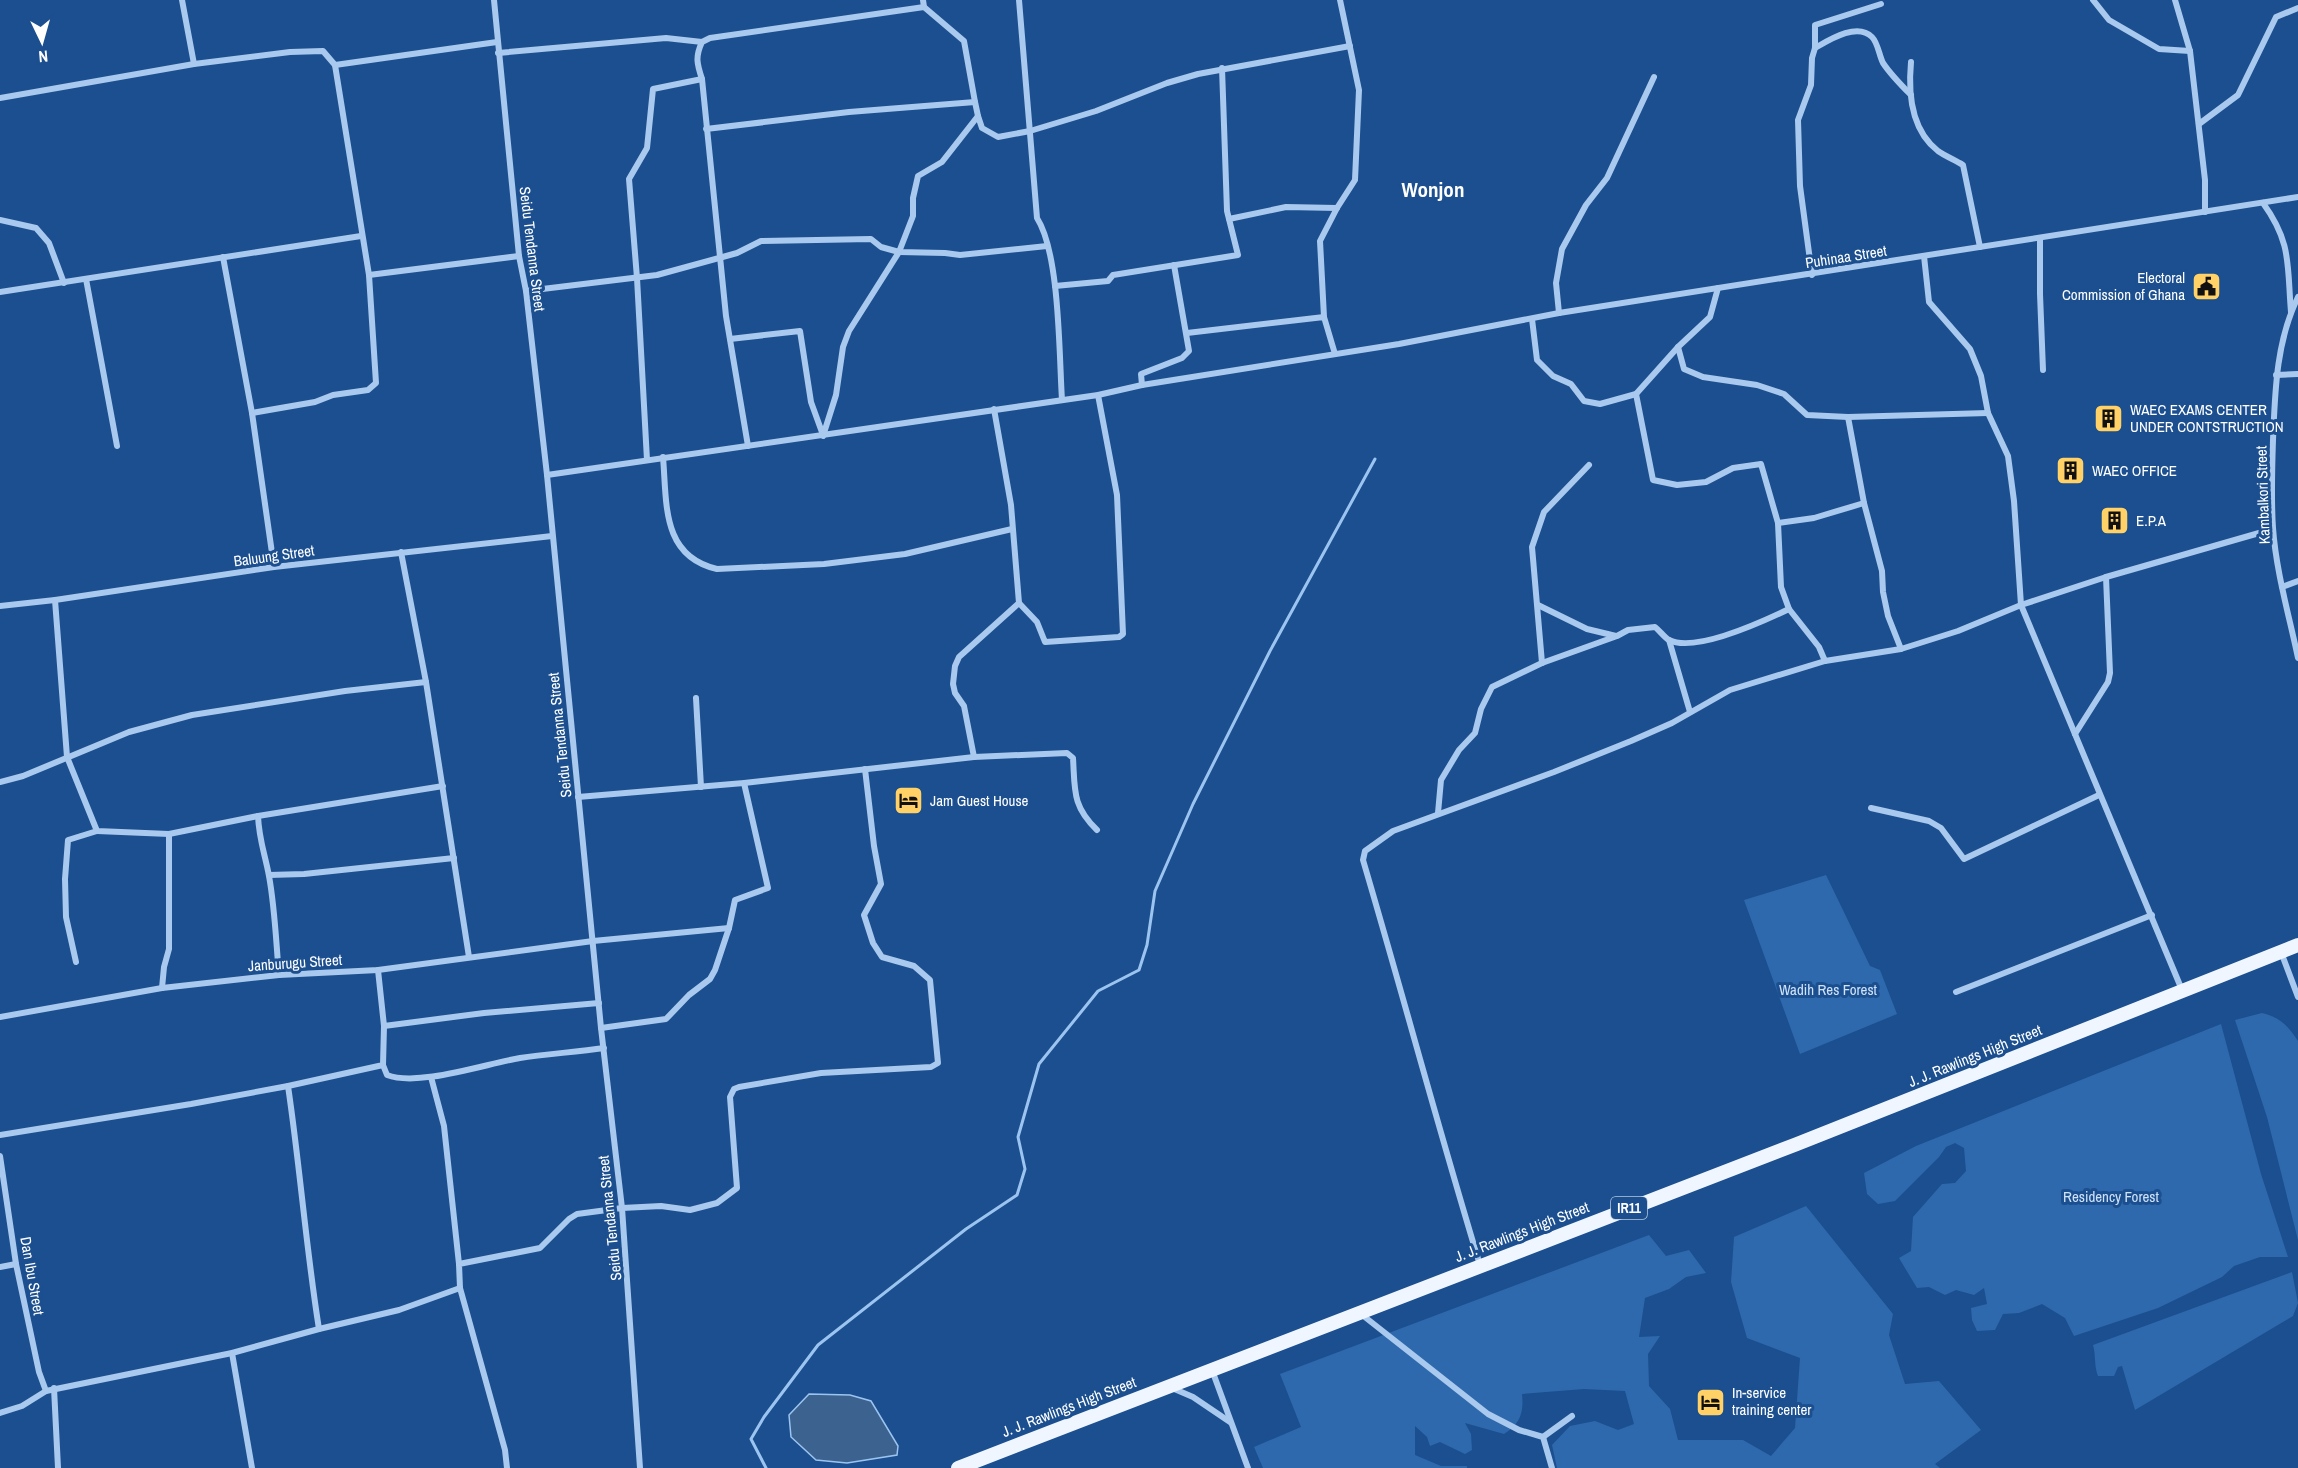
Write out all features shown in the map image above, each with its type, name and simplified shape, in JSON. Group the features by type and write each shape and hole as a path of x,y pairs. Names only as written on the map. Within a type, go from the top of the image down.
{"main road":[{"name":"J. J. Rawlings High Street","path":"965,1467 2009,1061 2298,945"}],"street":[{"path":"182,0 194,64"},
{"name":"Seidu Tendanna Street","path":"494,0 519,256 526,291 547,475 601,1028 622,1208 640,1468"},
{"path":"1025,0 1019,0 1021,44 1037,218 1043,228 1055,286 1062,400"},
{"path":"1335,354 1324,317 1320,241 1355,180 1359,90 1340,0"},
{"path":"2093,0 2109,20 2159,50 2190,51"},
{"path":"2175,0 2190,51 2205,180 2205,213"},
{"path":"498,53 666,38 702,42 710,38 923,4 964,41 982,128 998,137 1030,131 1096,111 1167,83 1222,68 1350,46"},
{"path":"1812,274 1800,186 1798,120 1811,85 1815,26 1881,4"},
{"path":"2199,124 2238,95 2276,17 2298,8"},
{"path":"1815,48 1835,37 1864,32 1874,38 1882,61 1892,76 1911,96"},
{"path":"335,65 497,42"},
{"path":"702,42 695,61 702,79 730,339 748,446"},
{"path":"0,98 194,64 313,50 323,51 335,65 369,275 376,383 368,390 333,395 315,402 252,413"},
{"path":"1911,62 1913,112 1922,134 1937,150 1963,165 1980,247"},
{"path":"1055,286 1108,281 1113,275 1238,255 1227,211 1222,68"},
{"path":"1559,314 1556,283 1562,249 1586,205 1606,178 1654,77"},
{"path":"647,460 629,178 647,148 653,88 702,79"},
{"path":"706,129 849,112 975,102"},
{"path":"823,436 836,395 843,347 849,331 899,252 913,216 913,198 918,176 942,162 978,116"},
{"name":"Puhinaa Street","path":"547,475 1098,395 1142,385 1399,344 1559,314 2298,197"},
{"path":"2263,203 2276,222 2284,242 2291,312"},
{"path":"1229,219 1286,207 1337,208"},
{"path":"0,220 36,228 49,243 64,283"},
{"path":"0,292 361,236"},
{"path":"2040,238 2043,370"},
{"path":"526,291 657,275 737,253 761,241 871,239 881,247 899,252 960,255 1047,246"},
{"path":"369,275 519,256"},
{"path":"1924,256 1929,302 1970,349 1980,376 1988,413 2008,456 2014,501 2021,605 2182,990"},
{"path":"223,257 252,413 274,567"},
{"path":"1142,385 1141,374 1182,357 1189,351 1174,265"},
{"path":"86,279 117,446"},
{"path":"1532,319 1537,360 1553,376 1571,384 1584,401 1600,404 1636,394 1678,347 1710,317 1718,288"},
{"name":"Kambalkori Street","path":"2298,297 2291,312 2276,375 2273,529 2282,587 2298,658"},
{"path":"1187,333 1324,317"},
{"path":"730,339 800,331 811,402 823,436"},
{"path":"1678,347 1684,369 1703,377 1757,385 1784,394 1807,415 1848,417 1988,413"},
{"path":"2276,375 2298,374"},
{"path":"1636,394 1653,480 1677,484 1706,482 1733,468 1761,464 1778,523 1781,587 1789,609 1819,647 1824,661"},
{"path":"994,409 1011,505 1019,603 1037,622 1045,642 1119,637 1123,634 1117,495 1098,395"},
{"path":"1848,417 1864,503 1882,571 1888,616 1901,649"},
{"path":"663,457 669,525 684,552 704,566 717,569 824,564 905,554 1012,529"},
{"path":"1542,663 1532,547 1544,512 1589,465"},
{"path":"1778,523 1814,518 1864,503"},
{"path":"1480,1265 1441,1137 1410,1018 1363,860 1365,851 1393,831 1565,768 1631,741 1730,690 1824,661 1901,649 1958,631 2021,605 2106,577 2273,529"},
{"name":"Baluung Street","path":"0,606 55,600 274,567 552,536"},
{"path":"401,552 426,682 469,957"},
{"path":"2075,734 2108,682 2110,673 2106,577"},
{"path":"2282,587 2298,581"},
{"path":"55,600 67,757 97,831"},
{"path":"974,757 964,706 955,693 953,684 955,666 959,657 1019,603"},
{"path":"1538,605 1559,618 1587,629 1617,636"},
{"path":"1669,640 1692,644 1770,619 1789,609"},
{"path":"1438,813 1441,780 1459,750 1475,733 1481,709 1492,687 1542,663 1628,630 1655,627 1669,640 1690,712"},
{"path":"0,782 23,776 129,732 192,715 345,691 426,682"},
{"path":"696,698 701,787"},
{"path":"578,798 744,783 974,757 1067,753 1073,758 1076,799 1084,817 1097,830"},
{"path":"459,1264 540,1248 577,1214 661,1206 690,1210 717,1203 737,1188 730,1097 734,1089 745,1085 821,1073 931,1067 938,1063 930,980 914,966 882,957 873,943 864,915 881,884 865,769"},
{"path":"601,1028 660,1021 671,1015 689,995 710,979 729,928 735,900 768,888 744,783"},
{"path":"76,962 66,917 65,879 68,840 97,831 169,834 258,816 443,786"},
{"path":"1871,808 1929,821 1941,828 1964,859 2099,795"},
{"path":"258,816 259,841 268,875 274,914 279,975"},
{"path":"162,988 164,967 169,950 169,834"},
{"path":"268,875 304,874 454,858"},
{"path":"1956,992 2151,915"},
{"name":"Janburugu Street","path":"0,1017 162,988 279,975 378,970 593,941 729,928"},
{"path":"2281,951 2298,997"},
{"path":"378,970 384,1026 383,1065 387,1075 396,1078 431,1077 521,1058 604,1048"},
{"path":"384,1026 484,1013 599,1003"},
{"path":"0,1135 179,1106 288,1086 383,1065"},
{"path":"431,1077 444,1126 460,1288 507,1468"},
{"path":"288,1086 319,1329"},
{"name":"Dan Ibu Street","path":"0,1156 16,1264 39,1372 46,1391"},
{"path":"0,1267 16,1264"},
{"path":"0,1413 22,1406 54,1388 232,1353 399,1310 460,1288"},
{"path":"1360,1314 1488,1414 1519,1430 1542,1437"},
{"path":"232,1353 252,1468"},
{"path":"1212,1370 1248,1468"},
{"path":"54,1388 58,1468"},
{"path":"1166,1388 1193,1397 1231,1422"},
{"path":"1542,1437 1572,1416"},
{"path":"1542,1437 1552,1468"}],"green space":[{"name":"Wadih Res Forest","path":"1826,875 1870,966 1880,970 1897,1014 1800,1054 1744,900"},
{"path":"2262,1013 2283,1023 2298,1041 2298,1240 2267,1117 2235,1020"},
{"name":"Residency Forest","path":"2221,1024 2261,1174 2288,1257 2260,1257 2234,1266 2222,1277 2158,1308 2074,1336 2065,1318 2042,1304 2019,1313 2003,1314 1995,1330 1977,1331 1972,1320 1971,1308 1987,1304 1984,1288 1974,1295 1956,1290 1945,1295 1929,1287 1917,1288 1899,1258 1911,1251 1913,1217 1942,1184 1955,1183 1966,1171 1964,1148 1955,1143 1946,1147 1895,1201 1878,1204 1867,1194 1864,1173 1916,1146"},
{"path":"1806,1206 1893,1314 1889,1335 1905,1384 1939,1381 1981,1430 1935,1464 1940,1468 1557,1468 1552,1445 1570,1426 1595,1421 1618,1430 1634,1424 1625,1391 1584,1389 1522,1394 1520,1417 1504,1434 1465,1423 1471,1434 1472,1450 1465,1454 1440,1442 1430,1446 1427,1437 1415,1426 1415,1455 1441,1466 1467,1466 1467,1468 1263,1468 1254,1447 1301,1427 1280,1374 1649,1235 1666,1256 1689,1250 1706,1273 1686,1277 1669,1289 1645,1298 1639,1337 1660,1336 1648,1354 1649,1386 1670,1409 1678,1440 1743,1440 1771,1456 1795,1428 1800,1358 1747,1338 1731,1282 1734,1237"},
{"path":"2292,1272 2298,1303 2293,1316 2135,1410 2122,1366 2118,1367 2114,1376 2098,1376 2093,1345"}],"shaded area":[{"path":"809,1394 850,1395 871,1401 898,1446 897,1455 847,1463 816,1460 791,1437 789,1415"}],"waterway":[{"path":"766,1468 751,1439 764,1417 818,1345 966,1229 1017,1195 1025,1169 1018,1137 1039,1064 1098,991 1139,970 1147,945 1155,891 1193,804 1270,651 1375,459"}],"place":[{"name":"Electoral Commission of Ghana","path":"2206,287"},
{"name":"WAEC EXAMS CENTER UNDER CONTSTRUCTION","path":"2109,419"},
{"name":"WAEC OFFICE","path":"2071,471"},
{"name":"E.P.A","path":"2115,521"},
{"name":"Jam Guest House","path":"909,801"},
{"name":"In-service training center","path":"1711,1402"}],"district":[{"name":"Wonjon","path":"1433,190"}]}
